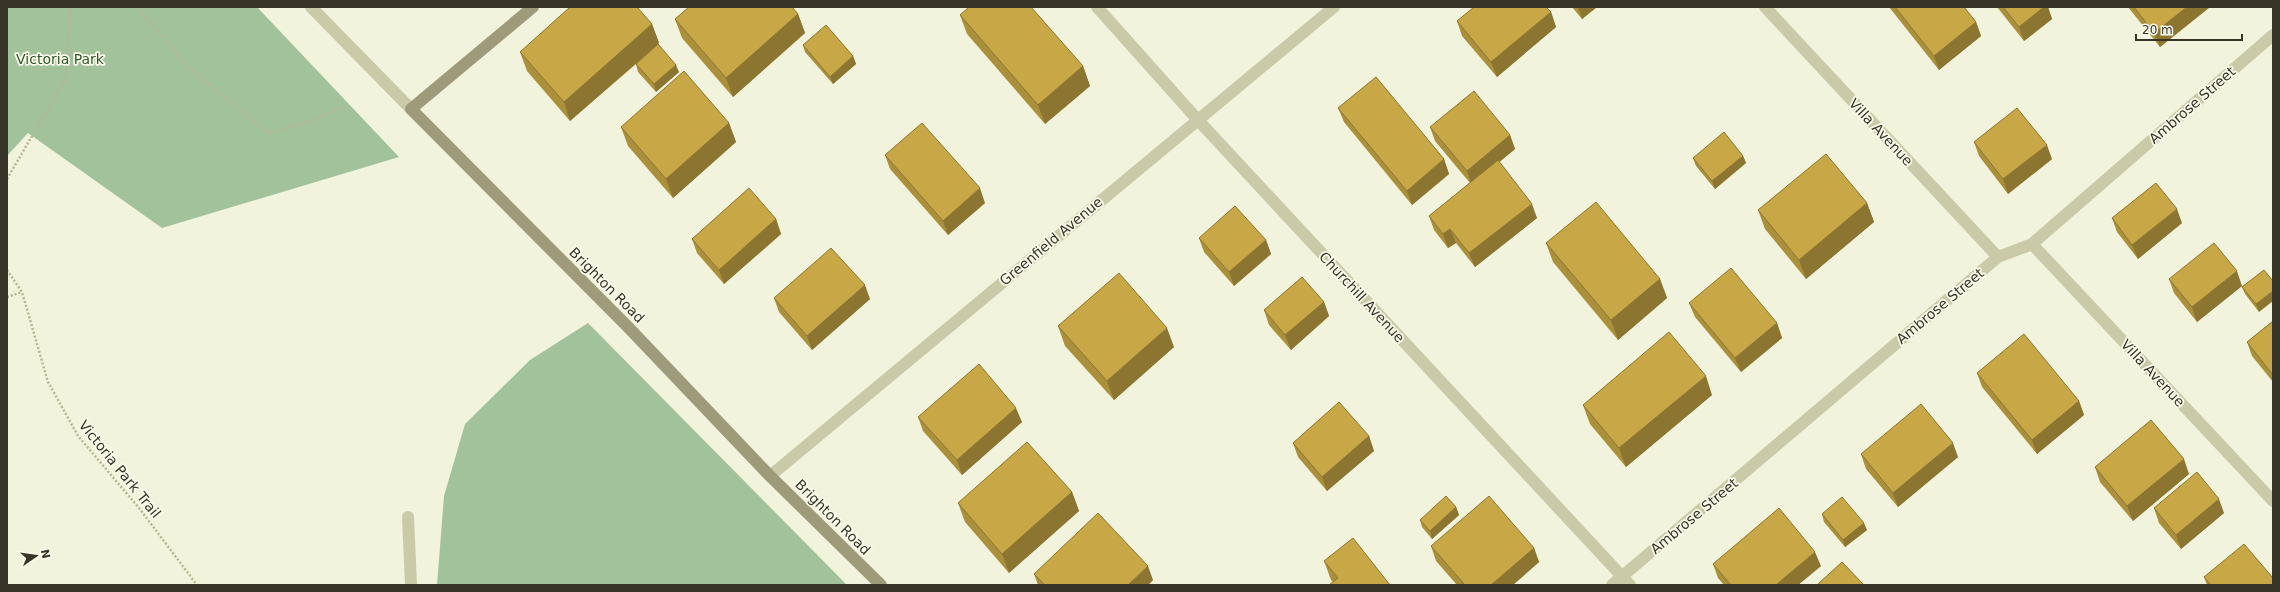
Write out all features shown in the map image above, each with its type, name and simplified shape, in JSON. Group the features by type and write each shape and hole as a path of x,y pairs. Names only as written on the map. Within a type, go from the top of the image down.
{"main road":[{"path":"410,109 533,7"},
{"name":"Brighton Road","path":"410,109 628,327 770,476 881,585"}],"street":[{"name":"Brighton Road","path":"311,7 410,109"},
{"name":"Churchill Avenue","path":"1097,7 1197,119 1626,581"},
{"name":"Greenfield Avenue","path":"770,476 1197,119 1334,7"},
{"name":"Villa Avenue","path":"1765,7 1998,257"},
{"name":"Ambrose Street","path":"1612,585 1626,581 1998,257 2032,244 2273,35"},
{"name":"Villa Avenue","path":"2032,244 2273,501"},
{"path":"408,517 411,585"}],"path":[{"path":"7,179 67,76 70,7"},
{"path":"137,7 190,69 269,133 308,122 344,106"},
{"name":"Victoria Park Trail","path":"7,270 22,292 48,382 78,436 139,508 197,585"},
{"path":"7,297 22,292"}],"green space":[{"name":"Victoria Park","path":"7,7 257,7 399,157 162,228 28,133 7,156"},
{"path":"588,323 847,585 437,585 444,496 465,424 530,360"}],"building":[{"path":"570,7 637,7 652,24 564,102 520,52"},
{"path":"689,7 792,7 798,14 726,78 675,19"},
{"path":"969,7 1031,7 1083,66 1038,105 960,15"},
{"path":"1474,7 1546,7 1551,12 1491,62 1457,21"},
{"path":"1895,7 1964,7 1976,22 1934,56"},
{"path":"2003,7 2044,7 2019,27"},
{"path":"2134,7 2187,7 2154,33"},
{"path":"826,25 853,56 830,77 803,45"},
{"path":"658,44 676,65 654,84 636,64"},
{"path":"684,71 729,123 666,179 621,127"},
{"path":"1376,77 1444,159 1407,191 1338,108"},
{"path":"1474,91 1510,135 1467,171 1430,127"},
{"path":"2017,108 2047,145 2003,179 1974,142"},
{"path":"922,123 980,188 943,221 885,155"},
{"path":"1724,132 1743,156 1712,181 1693,158"},
{"path":"1826,154 1867,203 1799,260 1758,210"},
{"path":"1498,160 1532,204 1469,253 1450,229 1443,234 1429,216"},
{"path":"2156,183 2177,209 2132,245 2112,218"},
{"path":"749,188 776,219 719,270 692,239"},
{"path":"1596,202 1660,279 1611,320 1546,243"},
{"path":"1235,206 1266,240 1229,272 1199,238"},
{"path":"2214,243 2237,271 2192,307 2169,279"},
{"path":"831,248 865,285 807,336 774,298"},
{"path":"1731,268 1777,323 1735,358 1689,303"},
{"path":"2264,270 2273,281 2273,291 2256,304 2242,287"},
{"path":"1119,273 1167,328 1107,381 1058,326"},
{"path":"1302,277 1324,302 1285,335 1264,310"},
{"path":"2273,321 2273,375 2247,342"},
{"path":"1669,332 1706,376 1619,448 1583,405"},
{"path":"2024,334 2079,401 2032,440 1977,373"},
{"path":"979,364 1016,408 957,460 918,417"},
{"path":"1339,402 1369,436 1322,477 1293,443"},
{"path":"1921,404 1953,443 1893,493 1861,454"},
{"path":"2151,420 2184,459 2127,506 2095,467"},
{"path":"1027,442 1072,492 1002,554 958,503"},
{"path":"2197,472 2219,499 2176,535 2154,508"},
{"path":"1446,496 1456,507 1430,531 1420,520"},
{"path":"1489,496 1534,548 1491,585 1465,585 1431,546"},
{"path":"1842,497 1864,523 1843,540 1822,514"},
{"path":"1779,508 1815,552 1776,585 1731,585 1713,564"},
{"path":"1098,513 1148,566 1128,585 1045,585 1034,574"},
{"path":"1353,538 1390,585 1329,585 1338,578 1324,561"},
{"path":"2244,544 2273,578 2273,585 2211,585 2204,577"},
{"path":"1842,562 1864,585 1817,585"}]}
